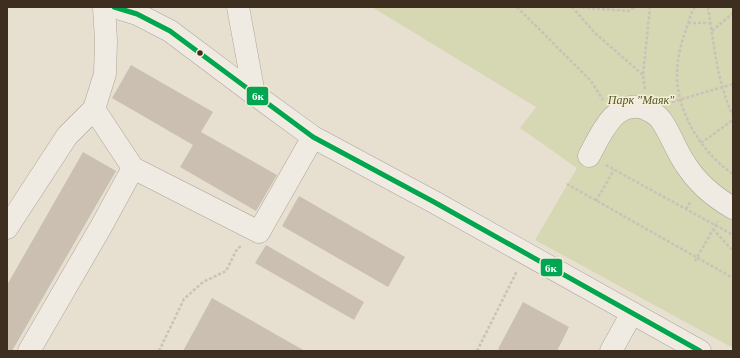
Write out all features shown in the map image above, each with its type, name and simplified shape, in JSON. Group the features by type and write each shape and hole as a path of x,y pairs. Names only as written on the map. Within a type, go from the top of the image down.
{"street":[{"path":"7,228 67,136 94,109 105,74 106,41 104,7"},
{"path":"114,7 137,14 170,31 313,137 434,202 700,351"},
{"path":"238,7 254,94"},
{"path":"589,156 613,116 629,107 638,107 647,110 654,113 660,119 680,157 696,179 722,202 727,212"},
{"path":"94,109 133,168 259,232 313,137"},
{"path":"29,351 102,225 133,168"},
{"path":"611,351 632,313"}],"path":[{"path":"517,7 591,81 613,116"},
{"path":"572,7 595,33 643,75"},
{"path":"577,7 628,11 636,7"},
{"path":"650,7 643,75 647,110 733,84"},
{"path":"695,7 683,39 678,62 677,76 681,99 691,125 709,154 733,174"},
{"path":"708,7 717,66 724,95 733,116"},
{"path":"712,32 733,13"},
{"path":"688,23 711,23"},
{"path":"680,157 733,120"},
{"path":"589,156 733,235"},
{"path":"596,201 614,170"},
{"path":"567,184 696,259 733,278"},
{"path":"696,259 715,226 727,212"},
{"path":"713,230 733,251"},
{"path":"159,351 184,299 203,282 226,271 237,249 259,232"},
{"path":"477,351 515,274"}],"green space":[{"name":"Парк \"Маяк\"","path":"372,7 733,7 733,348 535,240 577,168 520,128 536,107"}],"building":[{"path":"131,65 213,112 201,132 277,175 256,211 180,167 193,145 112,98"},
{"path":"83,152 116,171 12,351 7,351 7,285"},
{"path":"299,196 405,257 388,287 282,226"},
{"path":"266,245 364,302 354,320 255,263"},
{"path":"212,298 305,351 183,351"},
{"path":"523,302 569,327 557,351 502,351 498,349"}],"transit line":[{"name":"6к","path":"114,7 137,14 170,31 313,137 434,202 700,351"}]}
